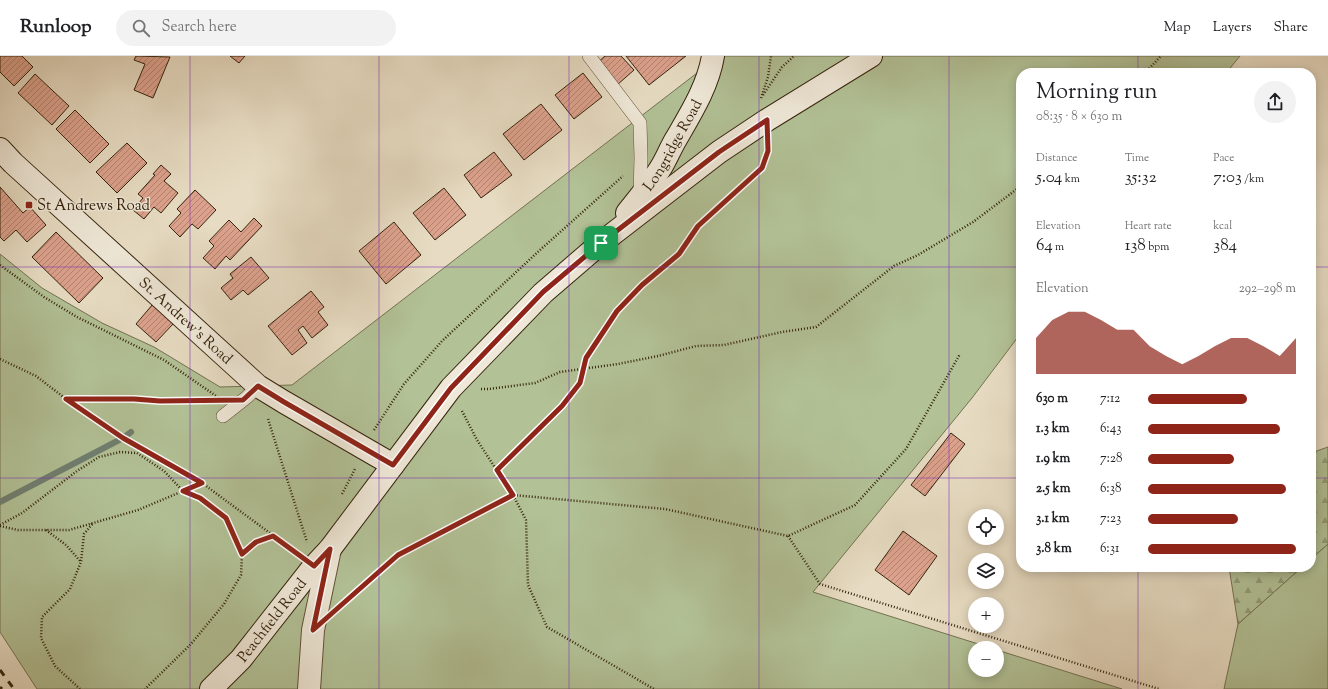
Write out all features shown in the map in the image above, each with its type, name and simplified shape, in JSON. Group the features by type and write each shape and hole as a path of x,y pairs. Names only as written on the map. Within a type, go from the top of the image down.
{"street":[{"name":"Longridge Road","path":"601,243 640,198 661,168 695,107 711,68 713,56"},
{"name":"Peachfield Road","path":"211,689 241,659 314,566 330,549 451,388 543,292 601,243 719,152 767,120 871,56"},
{"name":"St. Andrew's Road","path":"0,149 13,164 258,386 393,465"},
{"name":"Peachfield Road","path":"309,689 313,630 330,549"}],"lane":[{"path":"589,56 640,123 640,198"},
{"path":"223,416 258,386"}],"path":[{"path":"497,470 562,406 580,383 586,358 617,311 642,285 679,254 698,226 762,168 768,151 767,120 760,99 768,77 771,56"},
{"path":"1150,68 1161,56"},
{"path":"366,449 374,429 404,384 442,341 541,249 613,186 641,158"},
{"path":"654,689 547,627 528,585 526,520 513,495 463,414 451,388 489,389 535,383 560,372 618,364 696,346 724,345 782,332 816,327 894,266 918,255 973,222 1016,190"},
{"path":"0,265 76,318 164,360 223,401 66,399"},
{"path":"313,630 398,555 513,495 665,509 788,536 855,505 906,450 960,354"},
{"path":"0,359 36,376 66,399 123,438 202,483 314,566"},
{"path":"258,386 314,566"},
{"path":"0,526 22,513 77,471 99,457 120,452 137,453 164,471 183,491 200,498 226,518 242,554 241,574 224,604 190,644 145,689"},
{"path":"0,526 18,530 69,530 138,510 202,483"},
{"path":"80,689 55,666 41,638 42,617 70,589 81,562 84,534 93,523"},
{"path":"46,530 66,545 81,562"},
{"path":"242,554 256,542 273,536"},
{"path":"788,536 820,584 1159,689"}],"green space":[{"path":"716,56 1240,56 1230,68 1016,68 1016,340 972,398 813,592 969,641 968,677 1004,677 1004,652 1122,689 37,689 0,632 0,254 42,288 102,323 154,347 220,387 292,385 697,73"},
{"path":"1328,447 1328,544 1316,555 1316,451"},
{"path":"1328,544 1328,689 1224,689 1238,624 1296,572 1316,572 1316,555"},
{"path":"1230,572 1296,572 1238,624"}],"building":[{"path":"0,56 22,56 33,67 14,86 0,72"},
{"path":"136,56 170,57 153,98 134,90 145,64 134,60"},
{"path":"230,56 245,56 239,63"},
{"path":"605,56 621,56 634,70 617,85 597,63"},
{"path":"626,56 686,56 649,85"},
{"path":"583,73 602,97 574,119 555,95"},
{"path":"35,74 69,106 52,125 18,93"},
{"path":"541,104 562,130 524,160 503,134"},
{"path":"75,110 109,144 90,163 56,129"},
{"path":"127,143 147,163 117,193 96,172"},
{"path":"494,152 512,175 481,198 464,175"},
{"path":"161,165 171,174 164,181 178,193 161,213 154,207 144,219 133,210 143,198 138,194 155,175 153,174"},
{"path":"0,187 23,213 30,207 46,225 27,242 16,230 4,241 0,237"},
{"path":"444,188 466,215 435,240 413,213"},
{"path":"195,190 216,210 198,229 192,224 180,237 169,226 181,213 177,209"},
{"path":"254,218 262,226 230,260 226,256 215,269 203,258 214,246 209,241 229,220 241,232"},
{"path":"394,222 421,255 386,284 359,251"},
{"path":"56,232 103,278 79,303 32,257"},
{"path":"251,257 269,278 248,295 243,290 231,300 221,288 233,278 230,274"},
{"path":"311,291 324,307 318,312 328,325 312,338 303,326 298,330 307,343 292,355 268,326"},
{"path":"153,304 174,323 156,342 136,324"},
{"path":"951,433 965,444 925,496 911,485"},
{"path":"903,531 937,556 909,595 875,570"}],"waterway":[{"path":"0,502 123,438 131,432"}],"railway":[{"path":"0,670 14,689"}],"place":[{"name":"St Andrews Road","path":"29,205"}],"route":[{"path":"767,120 768,151 762,168 698,226 679,254 642,285 617,311 586,358 580,383 562,406 497,470 513,495 398,555 313,630 330,549 314,566 273,536 256,542 242,554 226,518 200,498 183,491 202,483 123,438 66,399 134,399 160,401 243,400 258,386 393,465 451,388 543,292 601,243 719,152 767,120"}]}
